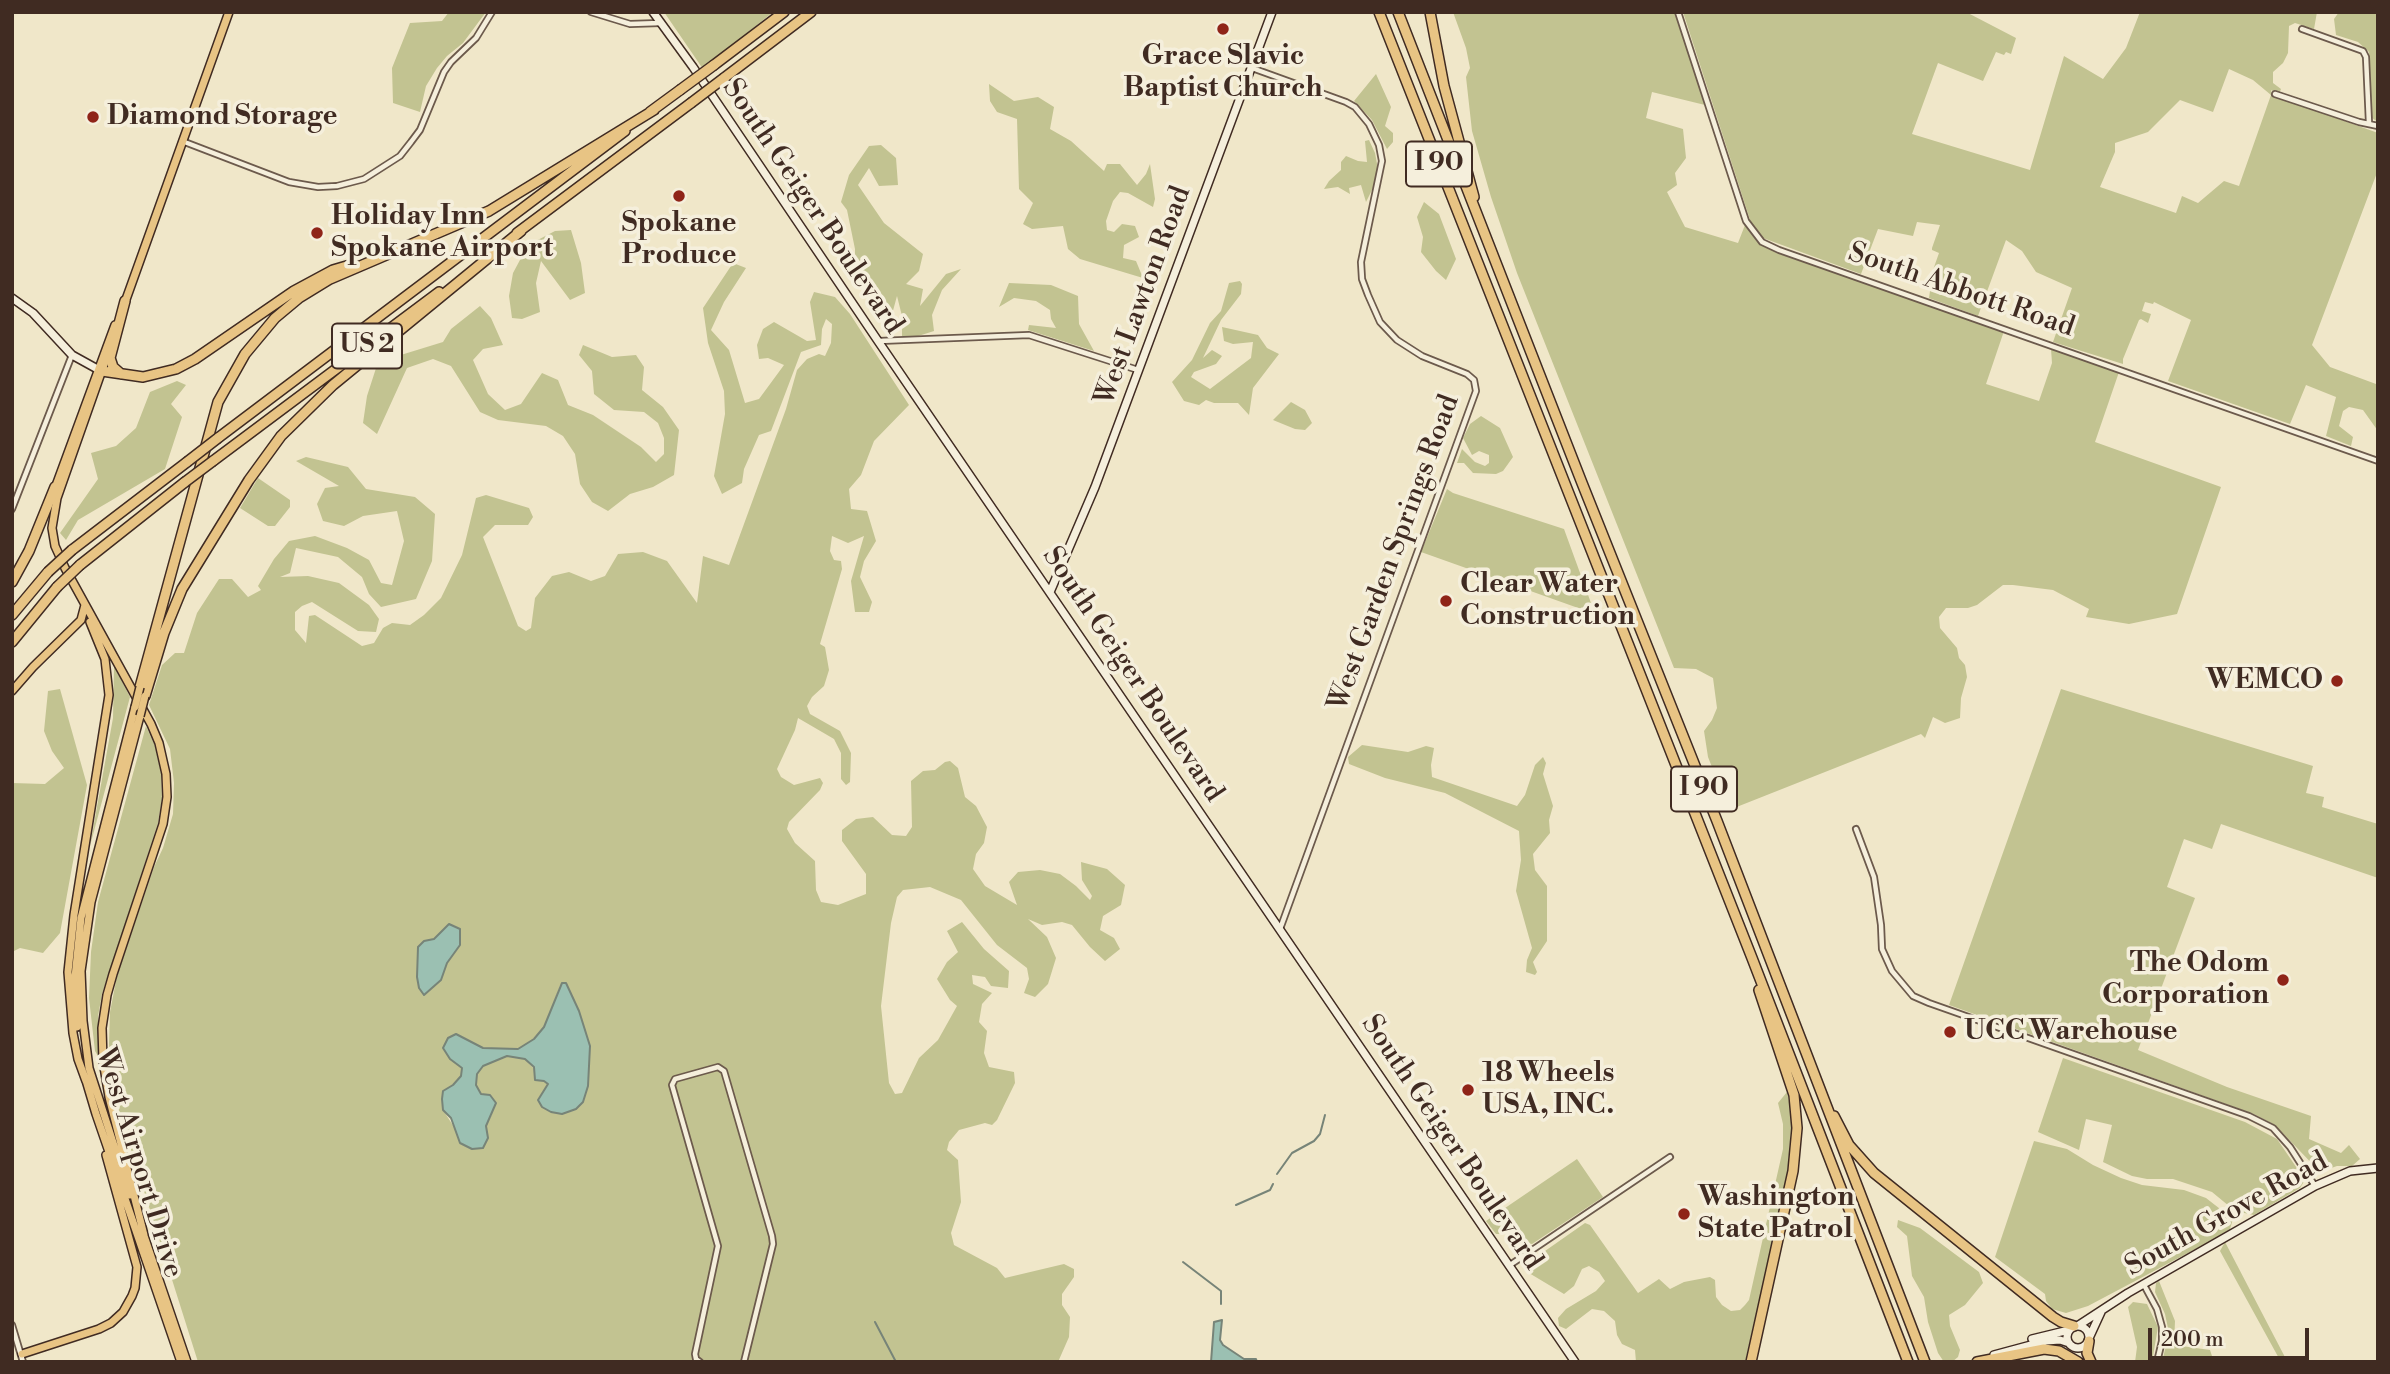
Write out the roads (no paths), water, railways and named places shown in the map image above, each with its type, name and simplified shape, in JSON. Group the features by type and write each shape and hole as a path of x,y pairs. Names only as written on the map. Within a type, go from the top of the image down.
{"highway":[{"name":"US 2","path":"12,615 48,572 72,550 784,12"},
{"name":"US 2","path":"12,642 57,587 80,565 185,482 811,12"},
{"name":"I 90","path":"1378,12 1752,958 1908,1362"},
{"name":"I 90","path":"1398,12 1717,821 1925,1362"},
{"path":"1430,12 1444,86 1478,219"},
{"path":"142,692 218,402 245,354 275,318 299,298 330,279 489,211 654,110"},
{"path":"142,692 182,589 249,480 281,436 333,385 520,231"},
{"path":"100,370 129,377 158,375 182,366 314,279 333,270 376,259"},
{"path":"125,301 110,361 115,369 129,377"},
{"path":"12,582 29,551 55,487"},
{"path":"1751,1362 1793,1171 1797,1128 1794,1095 1762,1003 1752,958"},
{"path":"1820,1094 1849,1145 1874,1173 2053,1317 2074,1327"},
{"path":"2089,1339 2087,1353 2091,1362"},
{"path":"1977,1362 2044,1349 2059,1351 2078,1362"}],"main road":[{"path":"144,1235 109,1097 103,1060 102,1028 113,974 163,824 167,797 166,774 159,743 151,724 56,559 50,540 48,513 55,487 229,12"},
{"path":"86,1080 73,1033 68,972 75,904 108,711 107,673 97,636 57,551 53,516 100,370"},
{"path":"12,691 82,619 85,608"},
{"path":"67,634 82,628 91,630 97,636"},
{"name":"West Airport Drive","path":"142,692 135,707 78,932 75,1006 86,1080 181,1362"},
{"name":"West Airport Drive","path":"142,692 139,716 89,911 81,990 85,1041 92,1077 187,1362"},
{"path":"22,1358 111,1323 123,1312 135,1288 136,1267 108,1169 101,1130"}],"street":[{"path":"183,141 297,184 337,186 364,179 400,156 411,142 420,130 444,72 476,38 492,12"},
{"path":"591,12 630,23 660,23"},
{"name":"South Geiger Boulevard","path":"653,12 1575,1362"},
{"name":"West Lawton Road","path":"1050,592 1096,487 1272,12"},
{"name":"South Abbott Road","path":"1678,12 1746,221 1762,242 2378,461"},
{"path":"2302,29 2362,51 2366,57 2369,123"},
{"name":"West Garden Springs Road","path":"1251,68 1346,102 1355,107 1370,124 1382,161 1361,262 1367,295 1380,322 1397,340 1422,356 1467,373 1474,380 1476,391 1280,929"},
{"path":"2275,94 2378,126"},
{"path":"12,298 33,313 72,355 100,370"},
{"path":"878,341 1029,335 1138,370"},
{"path":"12,509 72,355"},
{"path":"1856,829 1874,877 1882,949 1892,971 1913,996 2249,1116 2273,1128 2290,1147 2315,1186"},
{"path":"700,1362 695,1359 695,1354 718,1245 672,1085 675,1079 718,1068 724,1071 773,1244 744,1362"},
{"path":"1510,1265 1670,1157"},
{"name":"South Grove Road","path":"2010,1350 2029,1340 2074,1327 2315,1186 2350,1171 2378,1168"},
{"path":"2144,1284 2157,1309 2162,1326 2157,1362"},
{"path":"2089,1339 2087,1330 2074,1327 2067,1337 2069,1343 2080,1348 2089,1339 2102,1311"},
{"path":"12,1325 22,1358"},
{"name":"South Grove Road","path":"1977,1362 2010,1350 2055,1340 2069,1343"}],"waterway":[{"path":"1277,1174 1292,1153 1314,1141 1320,1134 1325,1115"},
{"path":"1236,1205 1270,1190 1273,1184"},
{"path":"1183,1262 1221,1291 1221,1304"},
{"path":"875,1322 896,1362"}],"place":[{"name":"Grace Slavic Baptist Church","path":"1223,29"},
{"name":"Diamond Storage","path":"93,117"},
{"name":"Spokane Produce","path":"679,196"},
{"name":"Holiday Inn Spokane Airport","path":"317,233"},
{"name":"Clear Water Construction","path":"1446,601"},
{"name":"WEMCO","path":"2337,681"},
{"name":"The Odom Corporation","path":"2283,980"},
{"name":"UCC Warehouse","path":"1950,1032"},
{"name":"18 Wheels USA, INC.","path":"1468,1090"},
{"name":"Washington State Patrol","path":"1684,1214"}]}
